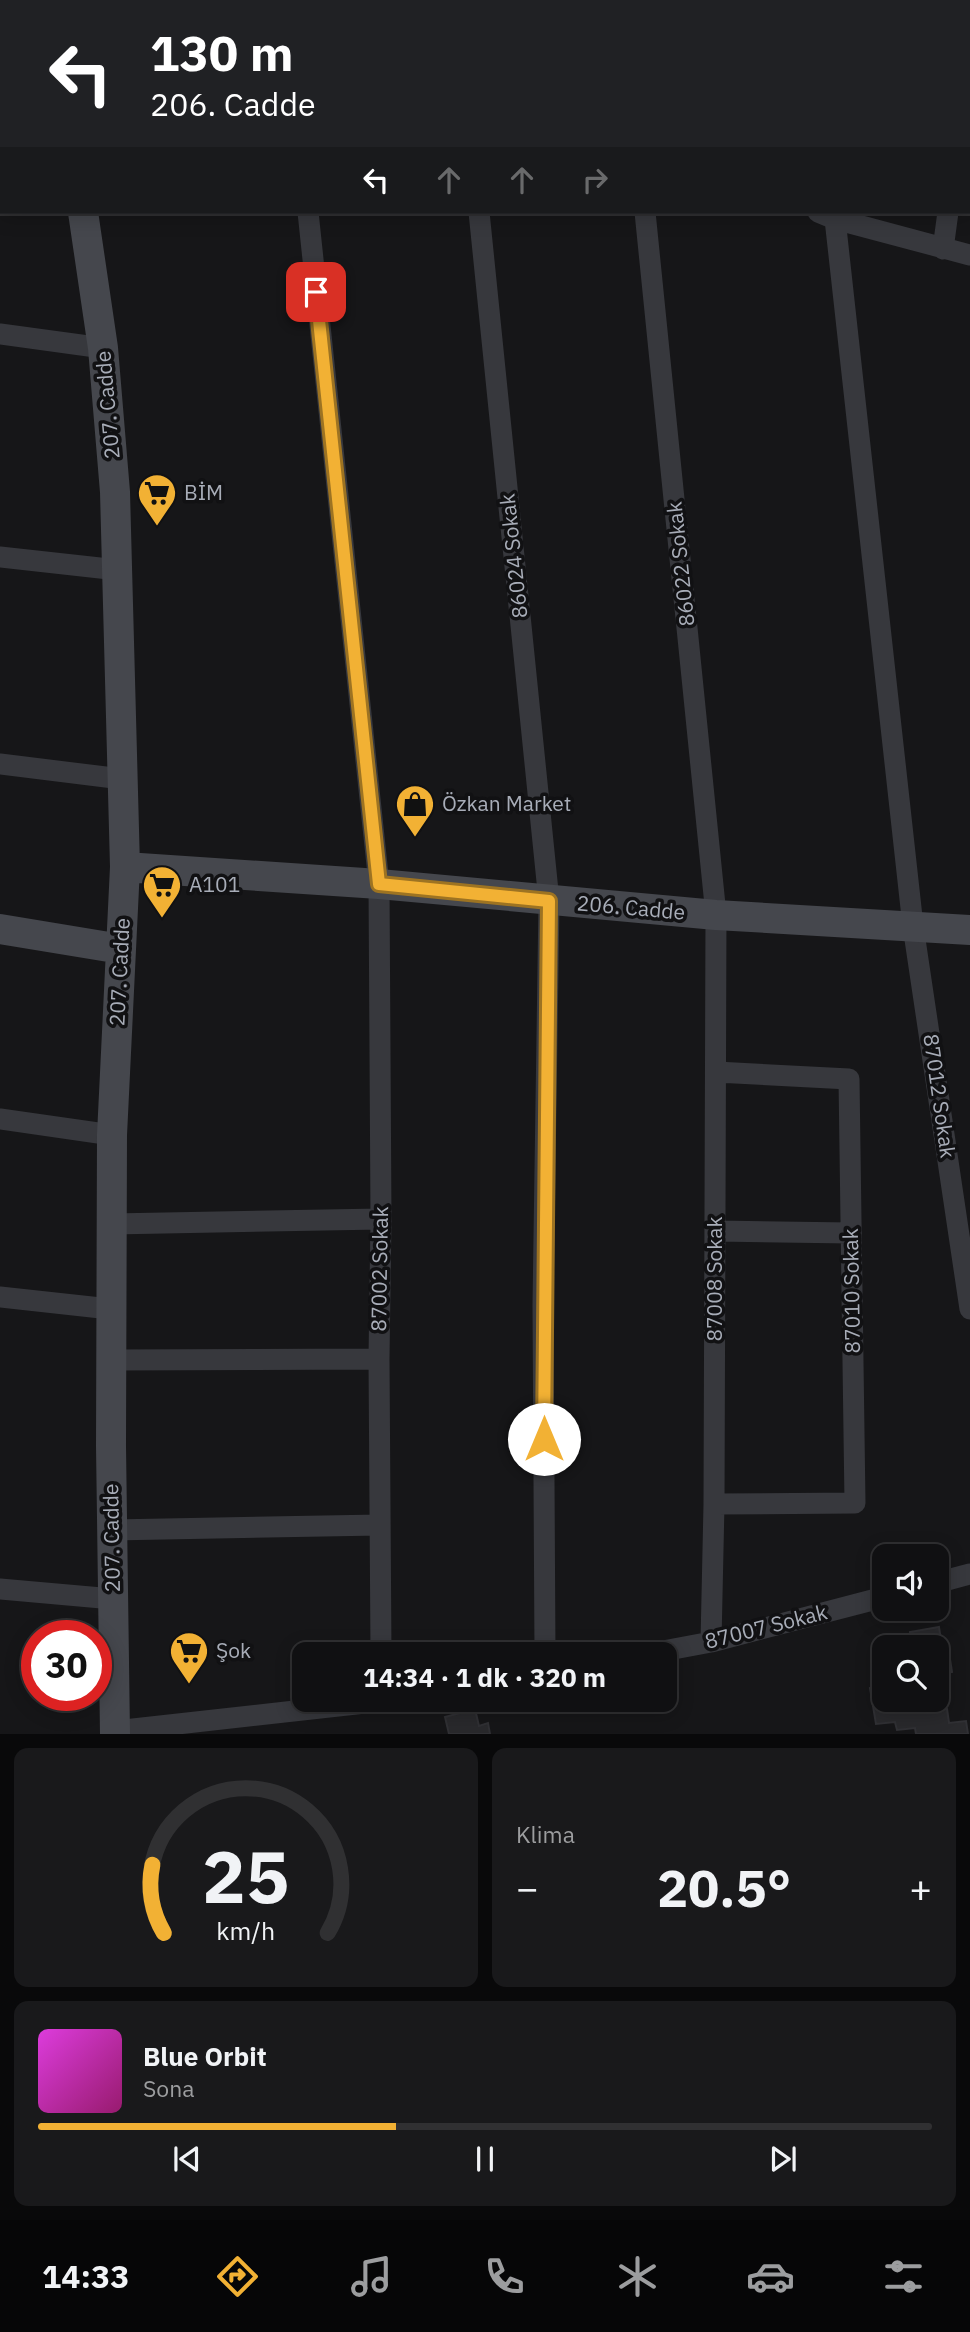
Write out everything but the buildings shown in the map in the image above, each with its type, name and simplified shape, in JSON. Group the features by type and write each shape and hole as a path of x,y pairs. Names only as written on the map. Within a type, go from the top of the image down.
{"street":[{"name":"207. Cadde","path":"82,214 103,348 115,492 125,867 111,1135 110,1309 115,1732"},
{"name":"87002 Sokak","path":"308,214 379,884 381,1642"},
{"name":"86024 Sokak","path":"479,214 549,901 544,1305 545,1642"},
{"name":"86022 Sokak","path":"645,214 716,915"},
{"path":"943,249 948,214"},
{"path":"826,216 970,255"},
{"name":"87012 Sokak","path":"826,216 914,926 970,1309"},
{"path":"0,334 103,348"},
{"path":"0,557 118,570"},
{"path":"0,764 122,779"},
{"name":"206. Cadde","path":"125,867 379,884 716,915 970,930"},
{"name":"87008 Sokak","path":"711,1642 716,1231 716,915"},
{"path":"0,929 121,949"},
{"name":"87010 Sokak","path":"714,1504 855,1503 849,1079 716,1072"},
{"path":"0,1119 111,1135"},
{"path":"112,1224 381,1219"},
{"path":"716,1231 851,1233"},
{"path":"0,1297 110,1309"},
{"path":"112,1360 379,1359"},
{"path":"112,1530 379,1525"},
{"path":"949,1580 970,1574"},
{"path":"0,1589 113,1599"},
{"name":"87007 Sokak","path":"677,1648 872,1600"},
{"path":"115,1732 292,1711"}],"place":[{"name":"BİM","path":"157,527"},
{"name":"Özkan Market","path":"415,838"},
{"name":"A101","path":"162,919"},
{"name":"Şok","path":"189,1685"}],"route":[{"path":"316,292 379,884 549,901 544,1439"}]}
